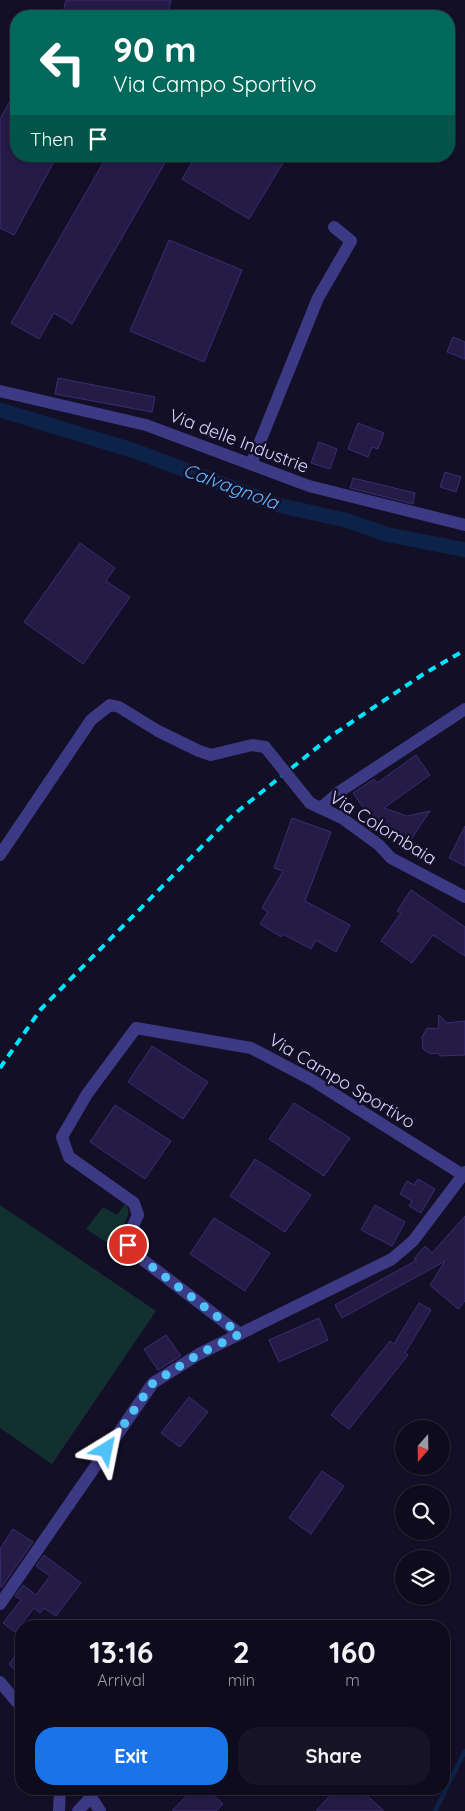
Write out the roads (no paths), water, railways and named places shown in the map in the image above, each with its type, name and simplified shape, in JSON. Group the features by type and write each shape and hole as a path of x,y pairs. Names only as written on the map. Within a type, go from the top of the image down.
{"street":[{"path":"251,464 318,298 351,242 334,227"},
{"name":"Via delle Industrie","path":"0,391 146,425 309,486 465,526"},
{"path":"0,855 91,720 110,705 119,707 166,735 211,755 252,745 265,747 315,806 465,709"},
{"name":"Via Colombaia","path":"315,806 342,818 379,845 391,858 465,897"},
{"name":"Via Campo Sportivo","path":"0,1604 153,1383 199,1354 240,1334 392,1259 413,1241 464,1174 312,1080 251,1048 136,1028 87,1094 62,1137 69,1157 134,1203 138,1215 130,1232 128,1245 134,1253 240,1334"},
{"path":"0,1682 15,1701"},
{"path":"59,1811 60,1795"},
{"path":"78,1811 87,1795"},
{"path":"91,1795 100,1811"}],"waterway":[{"name":"Calvagnola","path":"0,410 135,451 278,505 349,521 385,534 465,550"},
{"path":"450,1781 465,1751"},
{"path":"435,1811 443,1795"}],"railway":[{"path":"0,1068 41,1009 233,815 334,734 425,673 465,650"}]}
